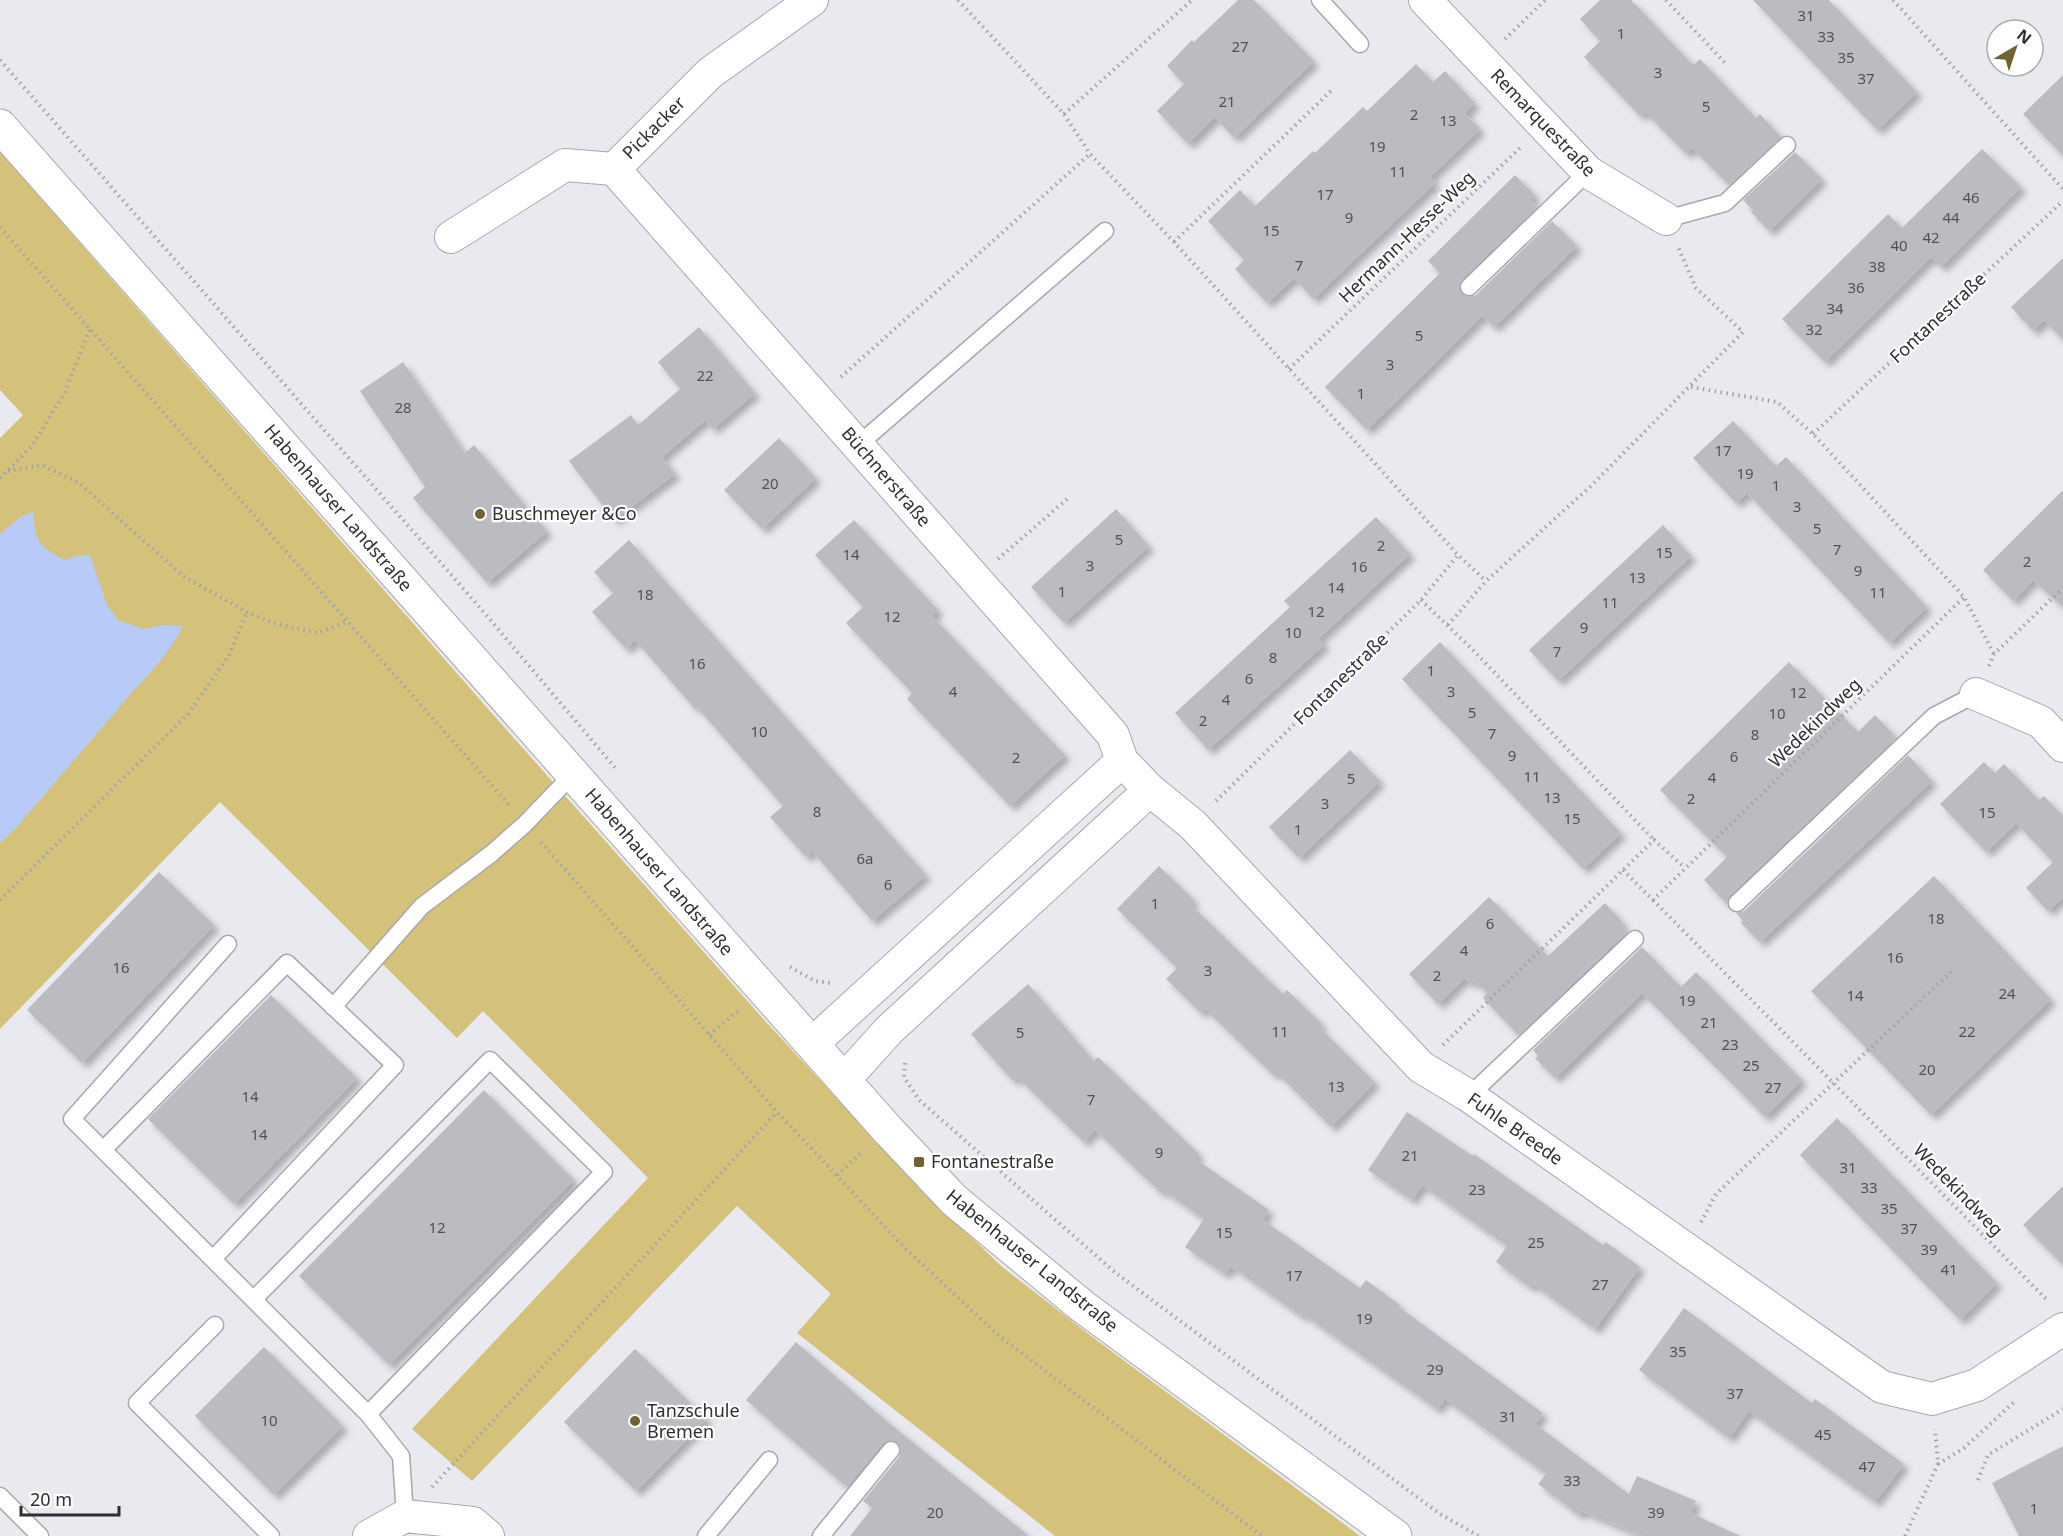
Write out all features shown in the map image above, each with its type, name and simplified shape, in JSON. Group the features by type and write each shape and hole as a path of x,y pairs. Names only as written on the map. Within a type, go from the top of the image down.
{"street":[{"name":"Pickacker","path":"451,237 565,165 614,169 710,72 812,0"},
{"name":"Remarquestraße","path":"1435,4 1483,61 1588,172 1666,219"},
{"name":"Habenhauser Landstraße","path":"0,126 812,1044 954,1200 1082,1306 1395,1536"},
{"name":"Büchnerstraße","path":"614,169 1113,735 1122,761 1150,790"},
{"path":"1976,694 2041,722 2063,746"},
{"path":"812,1044 1122,761"},
{"path":"844,1080 889,1030 1150,790"},
{"name":"Fuhle Breede","path":"1150,790 1193,825 1421,1067 1469,1096 1882,1387 1932,1399"},
{"path":"1932,1399 1977,1385 2059,1319"},
{"path":"369,1536 405,1516 472,1523 488,1536"}],"lane":[{"path":"1320,0 1360,44"},
{"path":"1666,219 1725,203 1787,145"},
{"path":"1469,287 1588,172"},
{"path":"858,445 1106,231"},
{"path":"1737,903 1934,716 1976,694"},
{"path":"333,1007 422,906 491,854 525,824 573,774"},
{"path":"1469,1096 1635,939"},
{"path":"228,944 72,1119 368,1414 401,1456 405,1516"},
{"path":"104,1150 287,963 395,1065 213,1259"},
{"path":"254,1299 490,1060 604,1172 368,1414"},
{"path":"215,1325 137,1404 271,1536"},
{"path":"821,1536 891,1450"},
{"path":"706,1536 769,1460"},
{"path":"0,1496 40,1536"}],"path":[{"path":"957,0 1064,114 1090,154 1174,242 1458,555 1486,581"},
{"path":"1064,114 1192,0"},
{"name":"Remarquestraße","path":"1483,61 1545,0"},
{"path":"1666,0 1726,64"},
{"path":"1893,0 2063,189"},
{"path":"0,60 482,610 620,773"},
{"path":"1174,242 1334,88"},
{"name":"Hermann-Hesse-Weg","path":"1289,369 1544,125"},
{"path":"817,399 1090,154"},
{"name":"Fontanestraße","path":"1813,434 2063,201"},
{"path":"1449,625 1486,581 1591,486 1743,332 1696,288 1666,219"},
{"path":"0,227 349,621 777,1112 904,1247 998,1335 1262,1536"},
{"path":"0,478 32,446 65,392 90,328"},
{"path":"1690,387 1777,402 1813,434 1964,597 1994,654"},
{"path":"8,471 42,465 79,483 183,576 247,612 273,622 318,633 349,621"},
{"path":"975,579 1067,499"},
{"name":"Fontanestraße","path":"1193,825 1421,600 1458,555"},
{"path":"1976,694 1994,654 2063,588"},
{"name":"Wedekindweg","path":"1653,900 1964,597"},
{"path":"1421,600 1449,625 1654,840 1685,868"},
{"path":"0,900 188,714 229,655 247,612"},
{"path":"1421,1067 1654,840"},
{"name":"Wedekindweg","path":"1623,870 1834,1082 2059,1319"},
{"path":"781,960 815,981 845,984 861,1000"},
{"path":"1686,1249 1716,1194 1954,969"},
{"path":"889,1030 906,1047 904,1077 919,1100 1117,1274 1440,1514 1479,1536"},
{"path":"405,1516 777,1112"},
{"path":"1938,1464 1964,1448 2022,1395"},
{"path":"1905,1536 1938,1464 1932,1399"},
{"path":"1978,1480 1988,1455 2063,1409"}],"shaded area":[{"path":"0,152 497,719 766,1022 909,1176 1001,1266 1099,1342 1360,1536 1055,1536 797,1333 831,1294 737,1206 472,1481 412,1429 648,1178 483,1011 457,1038 220,802 0,1029 0,438 23,415 0,390"}],"water":[{"path":"33,512 37,537 49,551 65,560 90,555 107,605 119,621 145,629 163,625 183,626 156,666 16,828 0,843 0,534 20,517"}],"building":[{"path":"1238,0 1254,0 1314,61 1234,138 1215,117 1188,144 1157,111 1184,84 1167,66 1192,40 1194,42"},
{"path":"1600,0 1631,0 1693,65 1700,59 1756,118 1760,114 1781,137 1729,185 1692,148 1686,154 1645,112 1640,116 1584,57 1600,41 1580,19"},
{"path":"1753,0 1829,0 1917,92 1877,130"},
{"path":"1416,64 1433,82 1445,71 1475,103 1465,113 1480,129 1430,177 1435,183 1313,299 1294,278 1267,303 1235,269 1244,260 1208,221 1240,190 1255,206 1313,151 1315,153 1363,107 1367,111"},
{"path":"2063,75 2063,156 2023,114"},
{"path":"1982,149 2021,187 1941,267 1931,257 1825,362 1782,319 1888,214 1902,228"},
{"path":"1795,152 1822,179 1769,231 1743,200"},
{"path":"1515,175 1535,195 1530,200 1537,207 1462,279 1459,285 1461,294 1467,297 1476,295 1552,221 1577,246 1494,327 1482,316 1367,430 1325,387 1440,273 1428,261"},
{"path":"2063,258 2063,340 2044,320 2033,331 2011,307"},
{"path":"699,327 755,393 713,429 705,420 662,457 675,474 614,520 569,461 631,415 638,425 680,389 658,362"},
{"name":"Buschmeyer &Co","path":"403,362 465,453 474,445 547,531 487,583 413,498 425,487 360,391"},
{"path":"1733,421 1776,466 1786,457 1927,607 1889,643 1747,493 1736,503 1693,458"},
{"path":"779,438 816,478 762,529 724,490"},
{"path":"2063,490 2063,607 2033,580 2013,601 1983,570"},
{"path":"1116,509 1149,546 1064,623 1031,587"},
{"path":"1376,517 1410,554 1319,638 1324,645 1208,750 1175,713 1290,607 1284,601"},
{"path":"854,520 938,610 932,616 1065,755 1010,806 907,699 912,693 846,623 863,607 815,555"},
{"path":"1663,525 1691,556 1558,681 1529,650"},
{"path":"629,540 926,875 872,921 812,851 806,857 770,817 783,806 697,707 695,709 635,640 626,649 592,612 613,593 594,572"},
{"path":"1440,642 1621,833 1583,869 1402,679"},
{"path":"1789,662 1858,732 1875,715 1893,734 1891,737 1894,740 1730,895 1727,904 1704,880 1727,857 1660,790"},
{"path":"1350,750 1380,781 1299,858 1269,827"},
{"path":"1908,755 1932,781 1760,942 1741,923 1743,921 1736,913 1744,911"},
{"path":"1984,762 1995,773 2004,764 2039,800 2044,796 2063,816 2063,897 2048,911 2026,888 2053,862 2016,823 1986,852 1940,804"},
{"path":"1159,866 1194,900 1190,904 1283,994 1287,990 1322,1024 1319,1027 1375,1082 1331,1127 1276,1072 1273,1075 1205,1009 1201,1013 1166,979 1177,968 1117,909"},
{"path":"159,872 214,925 82,1063 27,1010"},
{"path":"1934,876 2051,999 1931,1115 1811,991"},
{"path":"1489,897 1548,956 1605,903 1623,923 1621,926 1627,932 1518,1035 1483,998 1487,992 1474,981 1471,984 1465,978 1438,1004 1409,974"},
{"path":"1642,947 1681,987 1696,972 1802,1080 1765,1117 1642,993 1555,1078 1535,1058 1538,1056 1533,1050"},
{"path":"1028,984 1094,1061 1098,1057 1199,1154 1194,1158 1269,1210 1263,1220 1360,1288 1366,1280 1400,1305 1399,1307 1543,1413 1535,1424 1629,1494 1637,1476 1696,1501 1691,1513 1740,1536 1643,1536 1582,1511 1579,1515 1538,1484 1546,1474 1445,1399 1437,1409 1231,1266 1225,1274 1185,1247 1204,1219 1163,1190 1161,1193 1095,1130 1084,1142 1017,1077 1013,1081 971,1034"},
{"path":"271,995 357,1078 234,1204 148,1119"},
{"path":"484,1090 574,1180 389,1365 299,1276"},
{"path":"1407,1112 1473,1156 1474,1154 1603,1245 1606,1242 1640,1267 1595,1329 1533,1284 1530,1287 1496,1262 1507,1246 1422,1185 1412,1200 1368,1170"},
{"path":"1837,1118 1997,1283 1960,1320 1800,1155"},
{"path":"2063,1186 2063,1265 2023,1225"},
{"path":"1684,1308 1812,1403 1815,1399 1904,1464 1875,1502 1749,1411 1729,1438 1639,1370"},
{"path":"796,1342 889,1423 1029,1536 850,1536 872,1508 863,1501 899,1457 901,1447 893,1440 883,1443 847,1487 746,1400"},
{"path":"264,1347 343,1426 274,1495 195,1416"},
{"name":"Tanzschule Bremen","path":"635,1349 707,1419 636,1491 564,1422"},
{"path":"2063,1446 2063,1536 2019,1536 1992,1483"}],"place":[{"name":"Buschmeyer &Co","path":"480,514"},
{"name":"Fontanestraße","path":"919,1162"},
{"name":"Tanzschule Bremen","path":"635,1421"}]}
